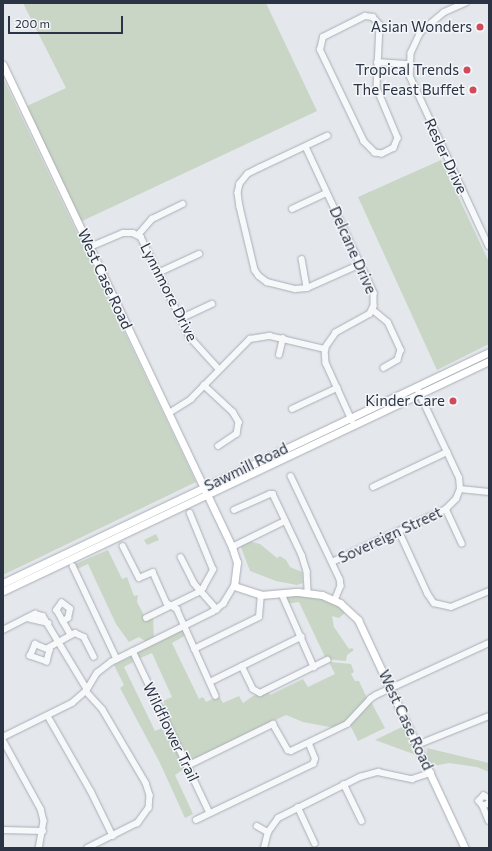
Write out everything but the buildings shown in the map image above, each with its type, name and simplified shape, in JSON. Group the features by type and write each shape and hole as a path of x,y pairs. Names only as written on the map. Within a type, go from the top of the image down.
{"main road":[{"name":"West Case Road","path":"3,65 232,547 237,562 234,586 261,595 308,592 336,600 358,620 465,848"},
{"name":"Sawmill Road","path":"418,390 489,352"},
{"name":"Sawmill Road","path":"3,583 206,490 418,390 489,361"},
{"name":"Sawmill Road","path":"3,591 206,490"}],"street":[{"path":"377,62 410,64 411,53 421,32 434,20 459,5 466,3"},
{"path":"362,16 369,16 380,25 377,62 377,88 398,138 397,143 389,152 375,153 368,149 362,137 323,56 320,43 329,33 362,16"},
{"name":"Resler Drive","path":"410,64 414,88 489,246"},
{"path":"328,136 248,174 238,190 255,270 261,279 295,289 307,288 361,264"},
{"name":"Delcane Drive","path":"306,147 374,293 373,310 362,320 336,333 325,348"},
{"path":"292,209 328,193"},
{"path":"138,235 152,220 183,204"},
{"name":"Lynnmore Drive","path":"90,247 122,233 138,235 147,245 195,344 219,369"},
{"path":"160,272 199,254"},
{"path":"302,259 307,288"},
{"path":"182,318 212,304"},
{"path":"373,310 388,322 401,350 398,360 384,368"},
{"path":"169,413 187,402 250,339 266,335 325,348 325,360 352,421"},
{"path":"279,355 283,338"},
{"path":"204,385 233,412 239,422 238,434 219,446"},
{"path":"292,409 337,388"},
{"path":"418,390 447,452 458,478 460,488 489,492"},
{"path":"372,487 447,452"},
{"path":"291,476 341,583 336,600"},
{"name":"Sovereign Street","path":"332,562 446,509 456,499 460,488"},
{"path":"234,510 272,494 305,564 308,592"},
{"path":"446,509 462,544"},
{"path":"146,618 200,591 213,567 190,514"},
{"path":"232,547 285,520"},
{"path":"399,531 428,594 438,605 454,606 489,591"},
{"path":"123,546 139,578 153,572 171,606 176,609 216,696"},
{"path":"182,558 200,591 217,609"},
{"path":"73,566 118,659"},
{"path":"39,848 44,821 41,809 3,739 72,703 86,690 102,669 118,659 217,609 234,586"},
{"path":"282,594 314,667"},
{"path":"194,649 259,617 261,595"},
{"path":"3,630 38,614 45,617 86,690 103,710 146,783 150,795 149,808 138,823 88,848"},
{"path":"63,621 71,635"},
{"path":"48,648 75,633 84,638 94,657"},
{"path":"210,682 300,637"},
{"path":"187,766 273,724 289,751 309,744 347,724 370,699 489,643"},
{"name":"Wildflower Trail","path":"133,651 210,813"},
{"path":"242,666 253,689 260,693 327,660"},
{"path":"48,716 91,791 113,836"},
{"path":"417,745 489,716"},
{"path":"196,820 313,764 315,759 309,744"},
{"path":"264,848 268,832 278,818 344,784 371,773 383,773 407,780 431,773"},
{"path":"344,784 362,821"},
{"path":"489,799 485,796 480,797 479,802 483,806 489,821"},
{"path":"483,806 489,803"},
{"path":"298,807 315,843"},
{"path":"257,826 268,832"},
{"path":"3,830 43,831"}],"green space":[{"path":"23,3 266,3 317,111 80,222 25,107 66,88"},
{"path":"3,78 196,482 3,575"},
{"path":"441,160 489,262 489,344 437,370 358,197"},
{"path":"156,534 159,540 147,545 144,540"},
{"path":"248,541 260,544 277,558 280,556 286,560 290,567 302,572 303,583 297,585 276,581 250,571 240,545"},
{"path":"108,550 122,579 127,577 134,596 138,595 137,602 146,619 153,617 154,639 148,643 139,637 129,642 116,624 88,564 77,569 75,564"},
{"path":"293,596 315,596 338,604 346,612 339,618 332,616 334,627 349,649 352,648 354,650 347,655 346,661 326,659 299,602 286,604 284,598"},
{"path":"183,629 186,635 172,643 199,699 203,697 206,702 219,696 223,703 239,696 243,703 253,696 268,691 270,695 303,679 308,687 335,674 329,662 351,664 354,672 351,674 355,681 359,681 367,698 347,722 335,728 303,722 286,715 188,762 161,706 165,704 163,701 172,697 152,653 138,659 135,652"},
{"path":"132,656 133,662 124,667 155,731 162,728 164,733 171,737 185,768 175,775 193,814 185,818 160,763 120,688 124,685 114,665"},
{"path":"370,700 385,728 358,741 350,725"},
{"path":"404,726 419,756 375,740"},
{"path":"427,748 489,763 489,772 477,767 449,763 433,766 427,756"}],"place":[{"name":"Asian Wonders","path":"480,27"},
{"name":"Tropical Trends","path":"467,70"},
{"name":"The Feast Buffet","path":"473,90"},
{"name":"Kinder Care","path":"453,401"}]}
